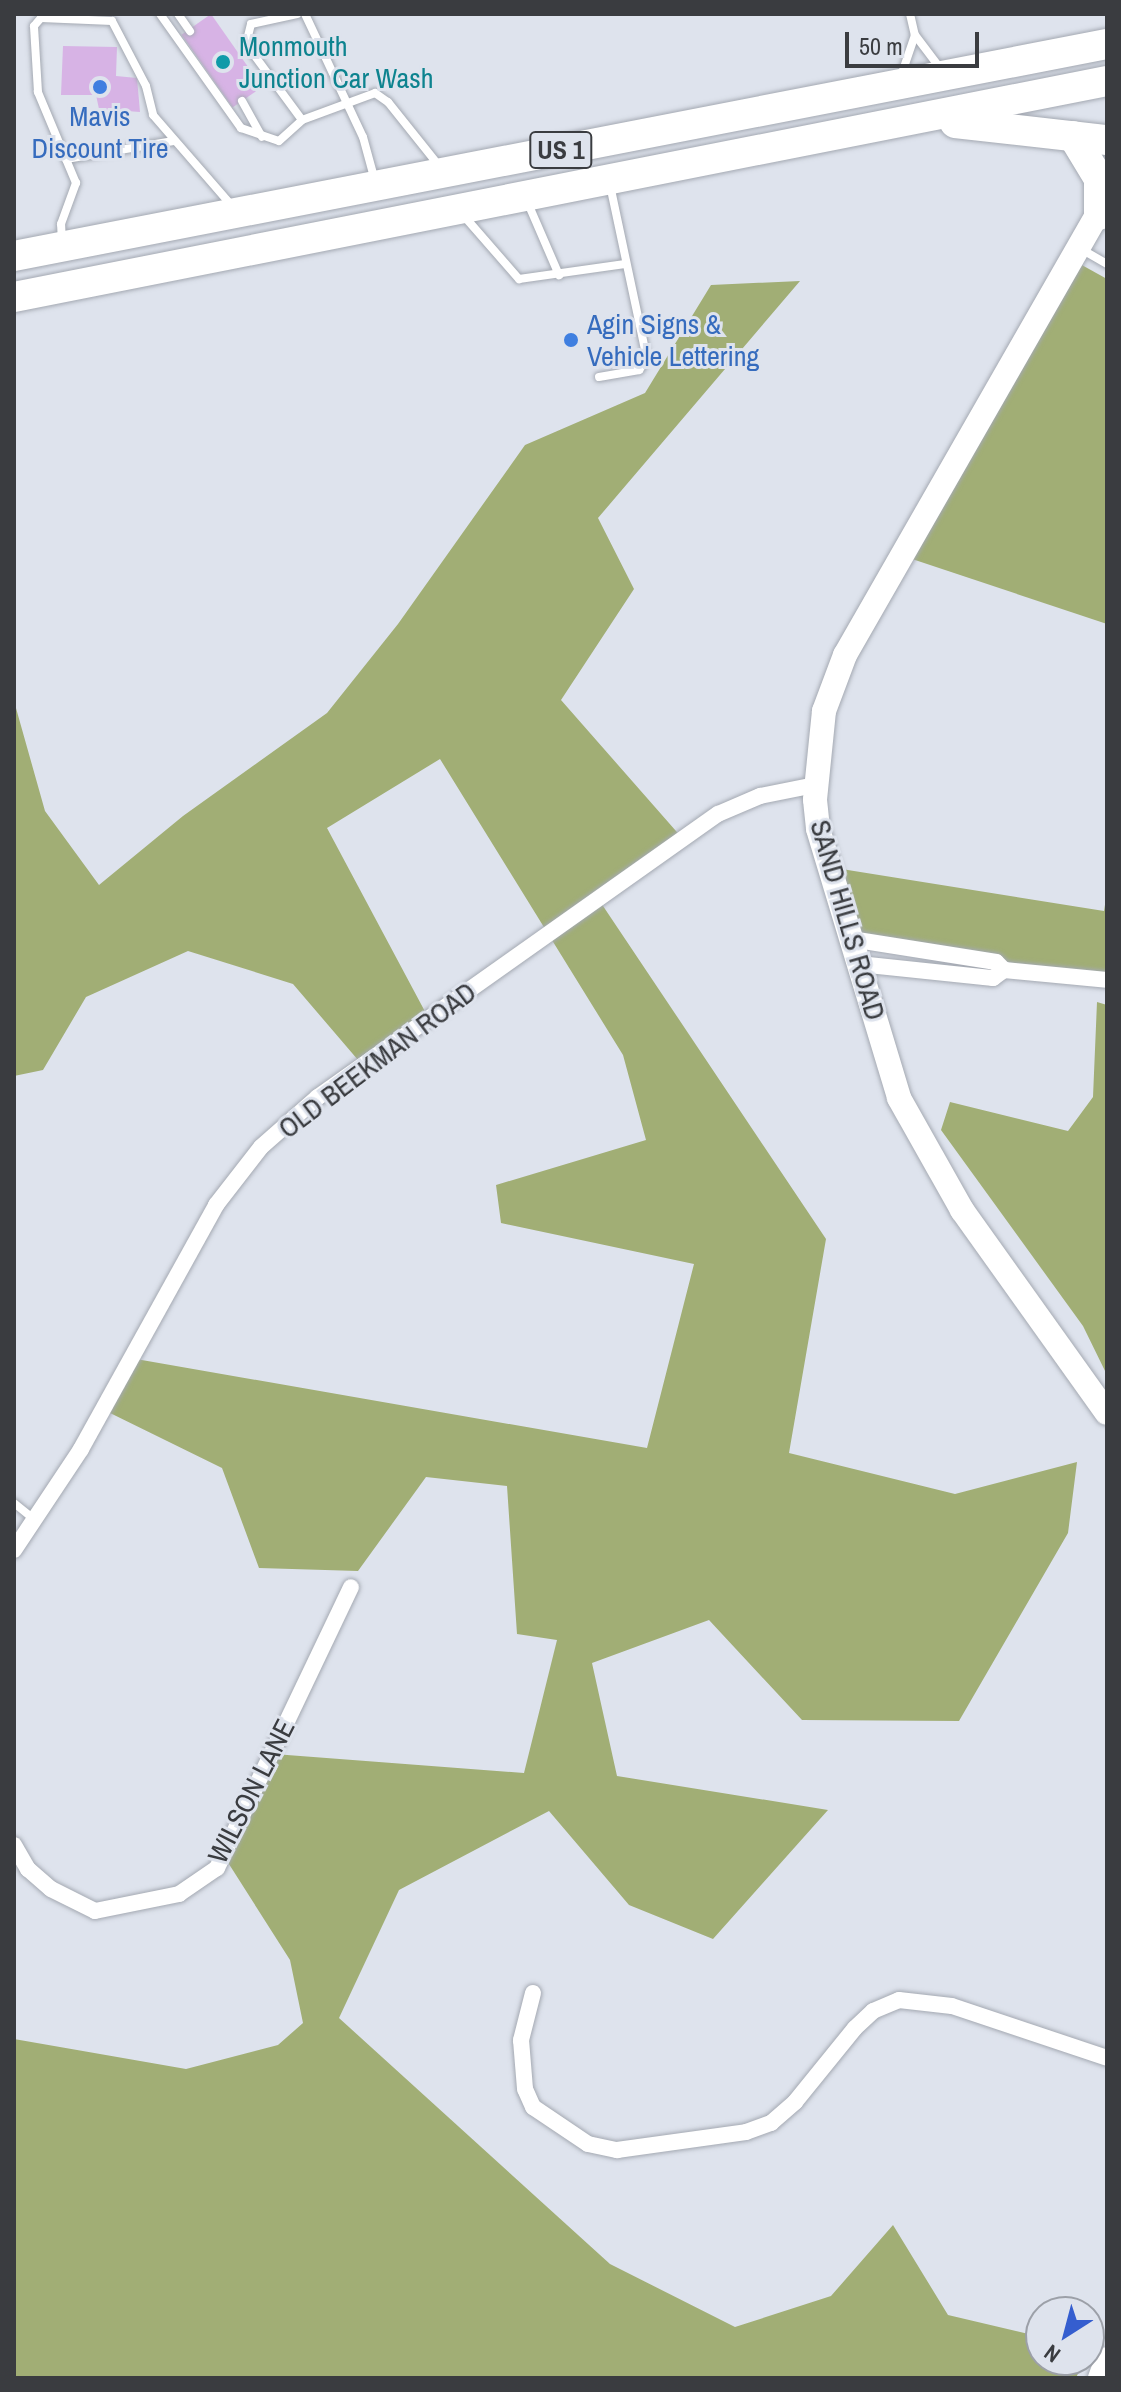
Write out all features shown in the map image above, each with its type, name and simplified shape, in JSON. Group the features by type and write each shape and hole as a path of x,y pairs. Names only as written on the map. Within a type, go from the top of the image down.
{"highway":[{"name":"US 1","path":"14,256 1107,44"},
{"name":"US 1","path":"14,297 1107,81"},
{"path":"893,124 967,122 1073,136 1101,143 1107,140"},
{"path":"1073,136 1099,179 1103,206"}],"street":[{"name":"SAND HILLS ROAD","path":"1103,206 845,655 824,711 815,785 818,829 899,1098 922,1145 1107,1413"},
{"name":"OLD BEEKMAN ROAD","path":"14,1550 81,1449 216,1205 261,1147 318,1097 718,814 760,796 815,785"},
{"path":"851,939 996,962 1004,970 1107,980"},
{"path":"859,964 993,978 1004,970"},
{"name":"WILSON LANE","path":"14,1845 28,1869 51,1889 95,1911 179,1894 217,1868 351,1587"},
{"path":"533,1993 521,2040 525,2089 533,2107 588,2144 617,2150 746,2132 771,2123 795,2102 855,2028 873,2011 899,2000 952,2006 1107,2058"},
{"path":"1100,2378 1107,2359"}],"lane":[{"path":"160,14 241,128 262,137 283,139 302,120 375,93 388,102 444,173"},
{"path":"178,14 190,31"},
{"path":"297,14 261,20 245,35 252,56 302,120"},
{"path":"305,14 345,105 363,137 377,186"},
{"path":"910,14 915,35 945,75"},
{"path":"62,247 61,224 76,183 38,92 34,26 41,18 112,21 146,86 153,115 237,213"},
{"path":"898,85 915,35"},
{"path":"242,101 262,137"},
{"path":"66,159 174,141"},
{"path":"599,377 645,366 609,180"},
{"path":"526,196 559,275"},
{"path":"458,210 519,279 625,264"},
{"path":"1080,248 1107,264"},
{"path":"14,1503 34,1519"}],"green space":[{"path":"1071,259 1107,279 1107,624 903,556"},
{"path":"800,281 598,518 634,589 561,700 683,839 601,903 826,1239 789,1453 955,1494 1077,1462 1068,1533 959,1721 802,1720 709,1620 592,1663 617,1776 828,1810 713,1939 629,1905 549,1811 399,1890 339,2018 610,2264 735,2327 831,2296 893,2225 948,2315 1025,2333 1025,2376 1077,2376 14,2378 14,2039 186,2069 278,2045 303,2023 290,1960 220,1850 274,1754 524,1773 557,1640 517,1634 507,1486 426,1477 358,1571 259,1568 222,1468 108,1412 136,1359 647,1448 694,1264 501,1223 496,1185 646,1140 623,1055 440,759 327,828 429,1019 364,1067 293,984 188,951 86,997 43,1070 14,1076 14,701 45,811 99,885 183,816 327,713 398,624 525,445 645,393 711,285"},
{"path":"829,867 1104,911 1107,892 1107,977 846,938"},
{"path":"1097,1002 1107,1005 1107,1375 1083,1326 941,1130 950,1102 1068,1131 1093,1097"}],"building":[{"name":"Monmouth Junction Car Wash","path":"211,14 262,87 233,108 182,35"},
{"name":"Mavis Discount Tire","path":"63,46 117,47 116,76 137,78 140,112 99,109 96,95 61,95"}],"place":[{"name":"Monmouth Junction Car Wash","path":"223,62"},
{"name":"Mavis Discount Tire","path":"100,87"},
{"name":"Agin Signs & Vehicle Lettering","path":"571,340"}]}
